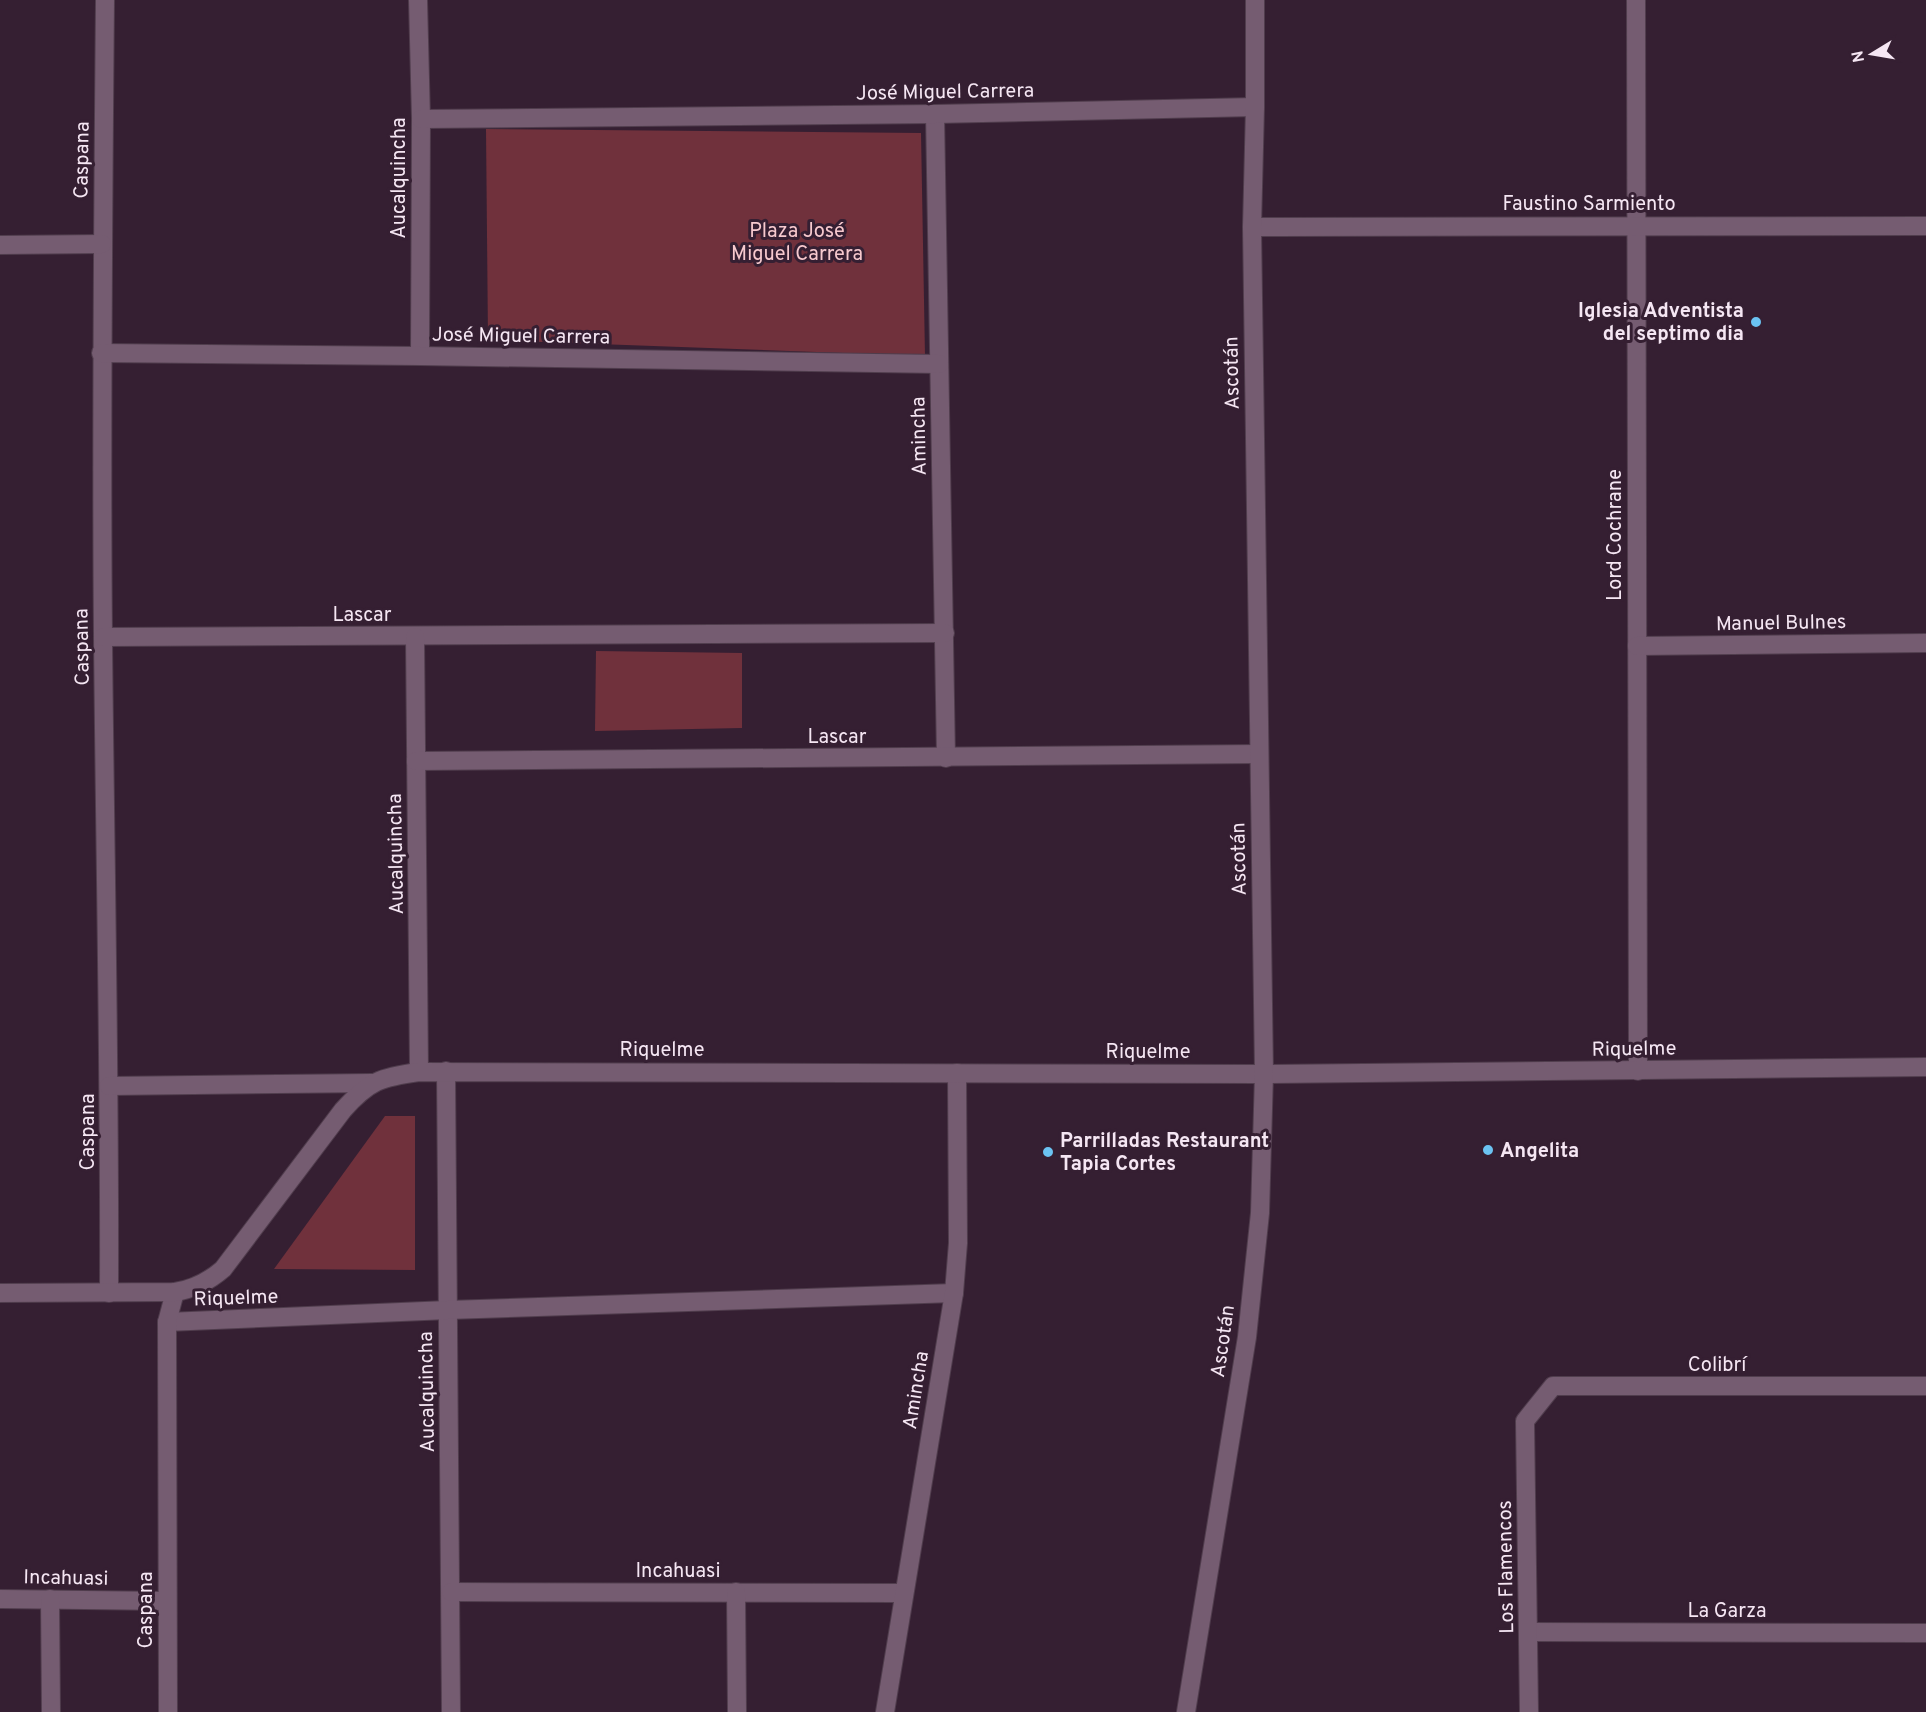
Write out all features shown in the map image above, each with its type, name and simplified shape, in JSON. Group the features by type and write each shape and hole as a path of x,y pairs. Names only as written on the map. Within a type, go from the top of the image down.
{"street":[{"name":"Caspana","path":"105,0 101,353 110,1086 110,1293"},
{"name":"Aucalquincha","path":"418,0 420,356"},
{"name":"Ascotán","path":"1186,1712 1247,1336 1260,1213 1263,1074 1252,226 1255,0"},
{"name":"Lord Cochrane","path":"1636,0 1638,1071"},
{"name":"José Miguel Carrera","path":"420,119 935,114 1255,107"},
{"name":"Amincha","path":"935,114 946,758"},
{"name":"Faustino Sarmiento","path":"1252,226 1926,225"},
{"path":"0,245 102,244"},
{"name":"José Miguel Carrera","path":"101,353 939,364"},
{"name":"Lascar","path":"103,637 945,633"},
{"name":"Aucalquincha","path":"415,637 419,1072"},
{"name":"Manuel Bulnes","path":"1637,646 1926,643"},
{"name":"Lascar","path":"416,761 1259,754"},
{"name":"Riquelme","path":"0,1293 175,1292 197,1287 223,1269 357,1094 372,1083 389,1076 419,1072 1263,1074 1926,1067"},
{"name":"Aucalquincha","path":"446,1071 451,1712"},
{"name":"Amincha","path":"885,1712 954,1293 958,1243 957,1073"},
{"name":"Riquelme","path":"110,1086 372,1083"},
{"name":"Caspana","path":"168,1712 167,1322 175,1292"},
{"name":"Riquelme","path":"167,1322 954,1293"},
{"name":"Colibrí","path":"1525,1421 1553,1386 1926,1386"},
{"name":"Los Flamencos","path":"1525,1421 1529,1712"},
{"name":"Incahuasi","path":"451,1592 904,1593"},
{"path":"736,1592 737,1712"},
{"name":"Incahuasi","path":"0,1599 167,1601"},
{"path":"50,1599 51,1712"},
{"name":"La Garza","path":"1528,1632 1926,1633"}],"green space":[{"name":"Plaza José Miguel Carrera","path":"486,129 921,133 925,356 488,340"},
{"path":"596,651 742,653 742,728 595,731"},
{"path":"385,1116 415,1116 415,1270 274,1269"}],"place":[{"name":"Iglesia Adventista del septimo dia","path":"1756,322"},
{"name":"Angelita","path":"1488,1150"},
{"name":"Parrilladas Restaurant Tapia Cortes","path":"1048,1152"}]}
